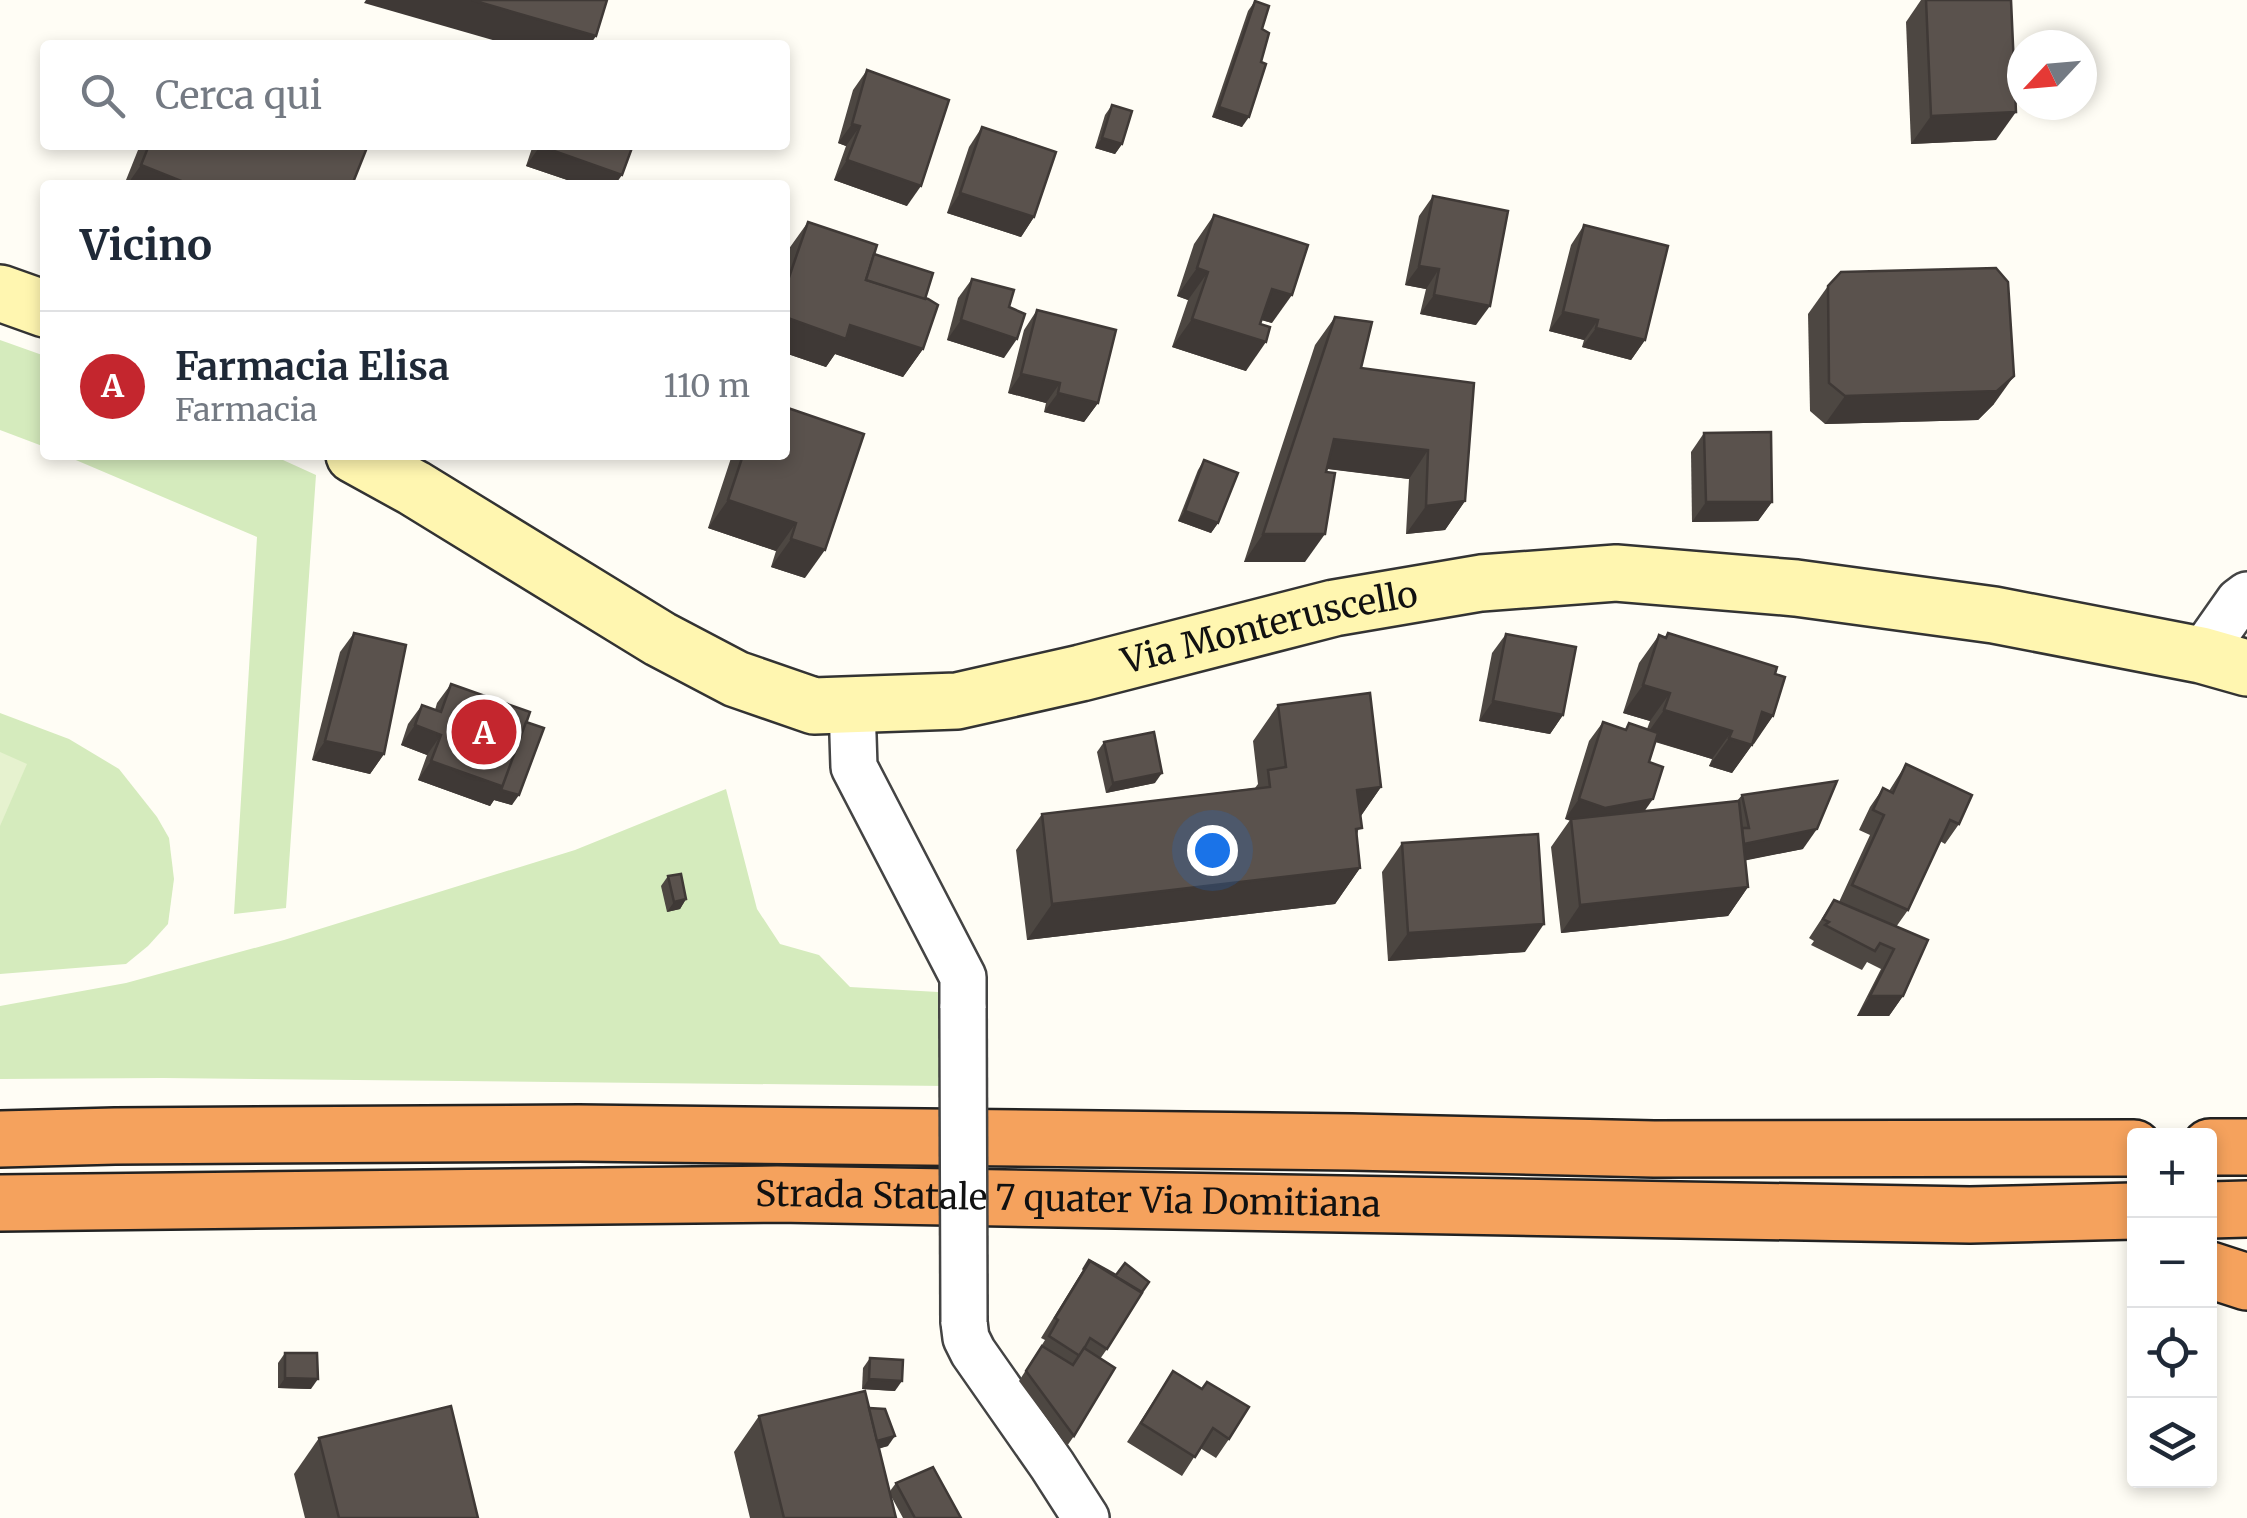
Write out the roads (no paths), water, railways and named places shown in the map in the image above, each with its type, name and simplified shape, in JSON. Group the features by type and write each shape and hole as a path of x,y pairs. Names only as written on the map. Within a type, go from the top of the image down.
{"highway":[{"name":"Strada Statale 7 quater Via Domitiana","path":"0,1139 599,1133 1654,1149 2127,1148"},
{"path":"2217,1147 2247,1147"},
{"name":"Strada Statale 7 quater Via Domitiana","path":"0,1203 777,1194 1970,1215 2127,1211"},
{"path":"2217,1210 2247,1209"},
{"path":"1970,1215 2058,1246 2127,1250"},
{"path":"2217,1272 2247,1282"}],"street":[{"path":"0,293 40,308"},
{"name":"Via Monteruscello","path":"363,460 660,639 736,678 814,706 957,701 1334,608 1481,583 1616,574 1796,588 1994,615 2224,661"},
{"path":"2224,661 2239,601 2247,594"},
{"path":"852,705 854,767 963,977 966,1338 1086,1518"}],"place":[{"name":"Farmacia Elisa","path":"484,732"}]}
